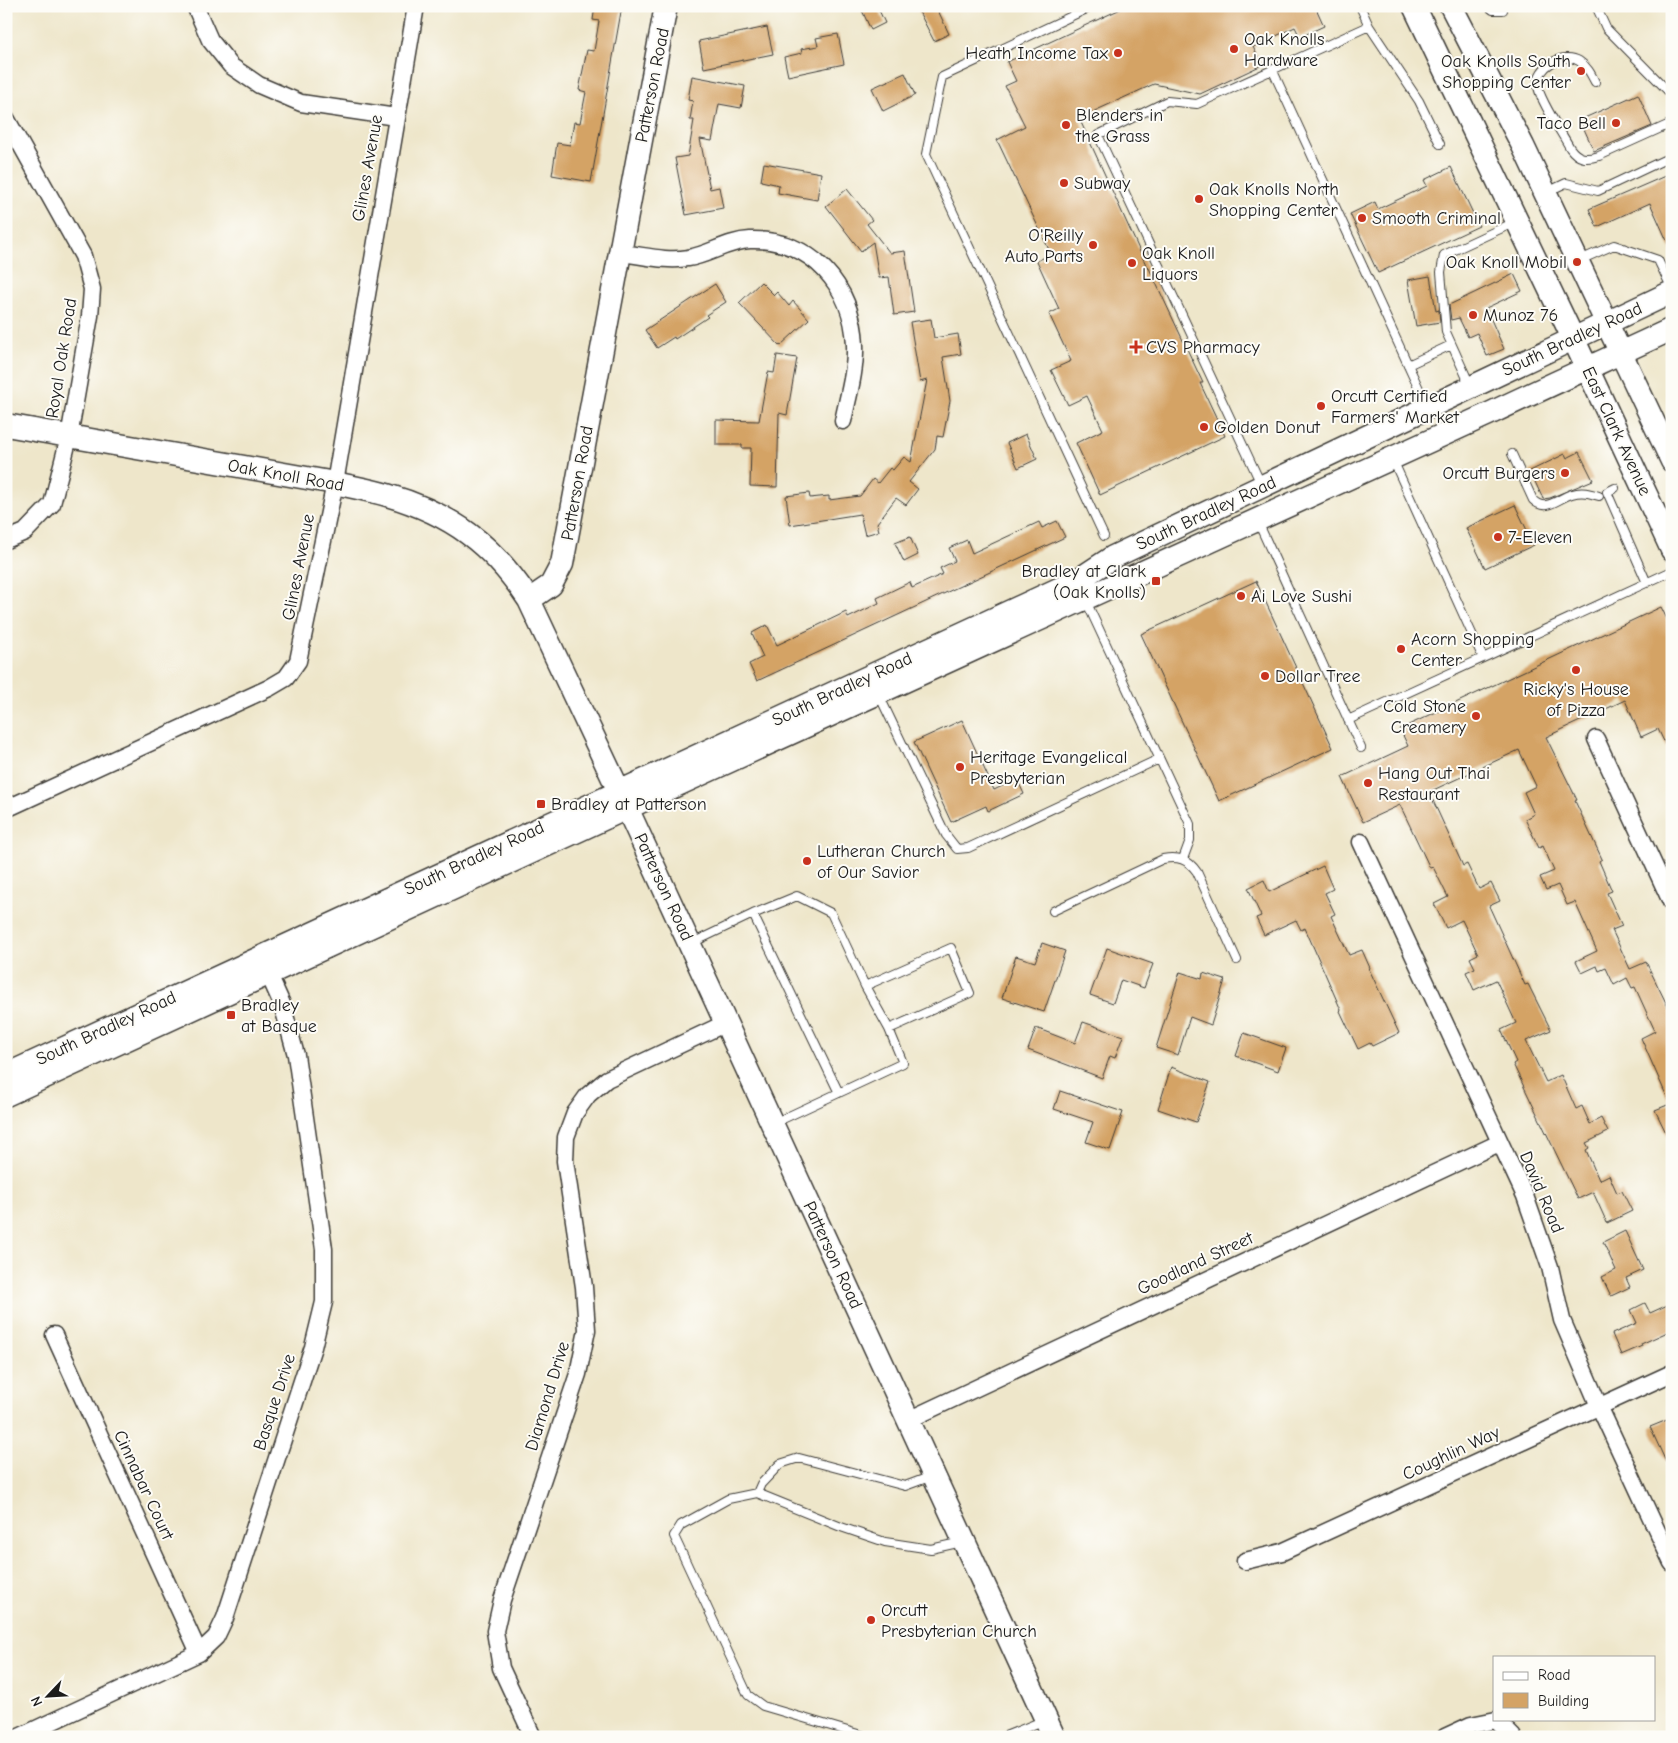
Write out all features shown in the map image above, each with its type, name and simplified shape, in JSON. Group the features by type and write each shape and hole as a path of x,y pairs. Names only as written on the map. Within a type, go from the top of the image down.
{"main road":[{"name":"Patterson Road","path":"666,6 562,564 551,585 529,600 690,944 1050,1728"},
{"name":"East Clark Avenue","path":"1414,6 1518,221 1672,550"},
{"path":"1451,6 1546,193 1672,461"},
{"path":"1431,42 1446,36 1452,38 1507,133 1516,143 1523,146"},
{"name":"South Bradley Road","path":"623,799 878,693 1082,589 1113,557 1672,291"},
{"name":"South Bradley Road","path":"6,1075 264,965 1082,589 1257,520 1671,330"},
{"name":"Oak Knoll Road","path":"6,425 335,483 386,494 416,504 447,518 483,544 512,575 529,600"},
{"path":"1135,546 1167,546 1230,517 1248,516 1257,520 1258,513 1273,498 1341,465 1362,438"},
{"name":"South Bradley Road","path":"6,1095 264,965"}],"street":[{"path":"195,6 210,40 231,66 259,85 301,103 396,117"},
{"name":"Glines Avenue","path":"6,809 269,688 286,678 298,661 335,483 416,6"},
{"name":"Royal Oak Road","path":"6,118 83,256 92,289 90,316 69,437 52,504 25,532 6,540"},
{"path":"620,253 668,259 689,258 726,244 747,240 769,240 806,253 834,279 846,301 854,325 855,348 843,420"},
{"path":"1596,739 1672,904"},
{"name":"David Road","path":"1360,842 1525,1196 1550,1267 1562,1320 1599,1406 1672,1562"},
{"name":"Basque Drive","path":"19,1737 199,1653 216,1637 225,1618 313,1347 324,1302 324,1249 296,1054 282,1004 264,965"},
{"name":"Diamond Drive","path":"534,1737 501,1668 495,1631 502,1600 578,1374 587,1330 584,1287 565,1161 566,1137 575,1113 583,1101 607,1079 726,1023"},
{"name":"Goodland Street","path":"908,1420 1499,1143"},
{"name":"Cinnabar Court","path":"54,1335 199,1653"},
{"name":"Coughlin Way","path":"1245,1561 1282,1552 1672,1373"},
{"path":"1445,1737 1471,1725 1496,1720 1513,1737"}],"lane":[{"path":"1093,6 942,77 926,154 1104,536"},
{"path":"1360,6 1369,26 1419,101 1440,144"},
{"path":"1488,6 1493,10 1503,10"},
{"path":"1596,6 1606,28 1672,94"},
{"path":"1262,486 1098,134 1167,101 1197,104 1369,26"},
{"path":"1596,82 1587,68 1578,60 1569,58 1543,69 1539,81 1538,86 1542,96 1575,155 1591,159 1672,123"},
{"path":"1272,69 1427,407"},
{"path":"1546,193 1566,183 1598,191 1664,160 1672,163"},
{"path":"1471,386 1446,332 1441,272 1444,255 1518,221"},
{"path":"1577,262 1614,245 1658,260 1672,291"},
{"path":"1408,365 1452,345"},
{"path":"1512,454 1533,500 1538,505 1545,506 1572,494 1586,492 1599,496"},
{"path":"1392,458 1484,658"},
{"path":"1615,488 1607,492 1647,583"},
{"path":"1257,520 1361,748"},
{"path":"1348,720 1672,571"},
{"path":"1082,589 1190,824 1190,840 1182,859"},
{"path":"878,693 946,835 957,849 968,848 1160,758"},
{"path":"1053,911 1163,859 1172,857 1182,859 1191,864 1197,872 1237,960"},
{"path":"690,944 753,914 797,896 831,913 865,986 889,1029 903,1063 772,1124"},
{"path":"753,914 839,1094"},
{"path":"865,986 951,948 970,993 889,1029"},
{"path":"757,1493 761,1484 780,1464 799,1458 905,1486 934,1475"},
{"path":"868,1737 763,1706 748,1695 674,1536 681,1524 728,1499 757,1493 841,1527 885,1542 931,1549 964,1542"},
{"path":"1003,1737 1050,1728"}],"building":[{"path":"595,6 622,6 591,182 552,175 557,143 570,145 574,122 580,123 586,92 579,90 587,50 594,51 599,21 593,20"},
{"path":"860,6 877,6 885,23 871,30"},
{"path":"916,6 936,6 949,34 934,41"},
{"path":"1127,6 1315,6 1324,26 1300,37 1295,27 1253,47 1262,65 1200,94 1154,84 1079,118 1147,267 1203,383 1200,383 1225,436 1100,495 1076,443 1103,430 1087,396 1068,405 1051,370 1071,361 1049,314 1059,309 1037,261 1051,254 997,140 1025,126 1005,86 1016,81 1007,62"},
{"path":"767,27 773,54 704,68 699,41"},
{"path":"838,34 844,64 788,76 784,57 802,53 801,49 818,46 816,38"},
{"path":"905,73 915,95 883,111 872,88"},
{"path":"692,76 745,86 741,108 719,104 712,141 700,139 710,189 719,187 723,208 686,215 675,158 688,156 694,120 690,120 693,101 688,100"},
{"name":"Taco Bell","path":"1638,94 1652,126 1594,151 1580,120"},
{"path":"764,163 821,173 817,200 778,193 779,185 761,181"},
{"path":"1451,167 1479,226 1378,273 1350,214 1375,202 1378,209 1427,186 1424,180"},
{"path":"1672,173 1672,252 1650,203 1597,227 1589,209"},
{"path":"847,189 872,220 867,224 890,253 905,251 914,312 894,315 889,277 879,278 873,242 861,251 826,206"},
{"path":"1514,274 1522,291 1486,308 1504,349 1487,356 1477,333 1468,337 1459,318 1451,320 1449,305"},
{"path":"1430,276 1436,311 1439,310 1440,322 1416,326 1408,280"},
{"path":"761,282 774,295 777,292 789,306 793,301 809,319 780,346 739,303"},
{"path":"715,284 726,302 706,315 708,317 675,339 674,337 657,348 645,330"},
{"path":"931,319 934,338 958,334 961,354 943,357 950,401 943,437 937,436 935,449 909,482 918,489 906,505 896,498 877,523 879,531 865,535 860,514 790,525 786,496 809,493 810,498 829,496 829,500 860,496 873,479 878,483 890,468 893,470 904,457 911,462 927,380 920,382 910,322"},
{"path":"777,355 797,358 787,415 779,413 777,487 750,486 751,448 742,448 742,445 716,445 716,420 759,421 768,372 774,373"},
{"path":"1026,434 1037,459 1018,468 1007,443"},
{"path":"1579,452 1593,480 1550,498 1543,499 1530,471 1565,454 1567,458"},
{"path":"1515,505 1534,545 1485,568 1466,528"},
{"path":"1057,521 1065,537 757,681 749,664 763,657 752,633 767,625 777,645 846,612 848,618 879,603 877,598 910,582 912,588 943,574 940,568 955,561 949,548 967,540 972,553 1039,522 1042,528"},
{"path":"910,537 918,555 904,562 895,543"},
{"path":"1256,581 1333,748 1219,801 1141,634"},
{"path":"1661,607 1672,629 1672,758 1658,729 1641,737 1625,700 1546,737 1577,800 1575,801 1602,859 1599,861 1612,891 1607,893 1622,926 1612,930 1630,969 1646,962 1672,1015 1672,1145 1655,1110 1670,1104 1641,1038 1655,1031 1635,987 1632,988 1627,978 1614,985 1606,968 1599,971 1597,966 1582,973 1576,961 1597,951 1575,902 1567,905 1558,885 1546,890 1540,877 1554,871 1543,846 1539,848 1525,819 1534,814 1524,792 1536,786 1519,750 1429,792 1463,866 1467,864 1479,889 1491,883 1500,901 1489,906 1525,985 1528,984 1551,1030 1526,1041 1546,1082 1561,1075 1576,1109 1582,1106 1590,1124 1601,1118 1608,1132 1586,1143 1589,1148 1586,1150 1599,1180 1609,1175 1617,1193 1622,1191 1632,1211 1607,1223 1593,1192 1578,1199 1513,1064 1516,1062 1501,1030 1516,1023 1496,980 1474,990 1466,972 1475,968 1470,958 1478,954 1462,920 1446,928 1434,904 1448,897 1433,867 1430,868 1400,805 1363,822 1342,777 1408,746 1400,729"},
{"path":"962,720 994,790 1017,779 1024,794 988,811 986,806 951,822 914,742"},
{"path":"1323,866 1333,889 1325,893 1335,914 1331,916 1349,955 1362,950 1399,1033 1372,1046 1370,1043 1358,1049 1305,928 1301,930 1296,920 1264,935 1256,918 1261,916 1248,888 1264,880 1269,892"},
{"path":"1042,943 1065,951 1044,1012 1002,998 1016,956 1035,962"},
{"path":"1107,948 1153,964 1144,988 1121,980 1113,1003 1090,995"},
{"path":"1180,972 1202,979 1203,973 1225,980 1211,1025 1190,1017 1178,1055 1156,1048"},
{"path":"1083,1022 1123,1036 1115,1058 1110,1056 1102,1078 1028,1050 1036,1028 1075,1043"},
{"path":"1244,1033 1286,1048 1278,1071 1236,1056"},
{"path":"1171,1067 1210,1082 1196,1122 1158,1109"},
{"path":"1060,1091 1123,1112 1110,1150 1086,1142 1093,1122 1054,1109"},
{"path":"1625,1231 1643,1270 1626,1278 1630,1287 1611,1296 1602,1277 1616,1270 1603,1242"},
{"path":"1645,1303 1650,1313 1672,1303 1672,1330 1621,1355 1612,1334 1637,1323 1631,1310"},
{"path":"1672,1418 1672,1475 1650,1427"}],"place":[{"name":"Oak Knolls Hardware","path":"1234,49"},
{"name":"Heath Income Tax","path":"1118,53"},
{"name":"Oak Knolls South Shopping Center","path":"1581,71"},
{"name":"Taco Bell","path":"1616,123"},
{"name":"Blenders in the Grass","path":"1066,125"},
{"name":"Subway","path":"1064,183"},
{"name":"Oak Knolls North Shopping Center","path":"1199,199"},
{"name":"Smooth Criminal","path":"1362,218"},
{"name":"O'Reilly Auto Parts","path":"1093,245"},
{"name":"Oak Knoll Mobil","path":"1577,262"},
{"name":"Oak Knoll Liquors","path":"1132,263"},
{"name":"Munoz 76","path":"1473,315"},
{"name":"CVS Pharmacy","path":"1136,347"},
{"name":"Orcutt Certified Farmers' Market","path":"1321,406"},
{"name":"Golden Donut","path":"1204,427"},
{"name":"Orcutt Burgers","path":"1565,473"},
{"name":"7-Eleven","path":"1498,537"},
{"name":"Bradley at Clark (Oak Knolls)","path":"1156,581"},
{"name":"Ai Love Sushi","path":"1241,596"},
{"name":"Acorn Shopping Center","path":"1401,649"},
{"name":"Ricky's House of Pizza","path":"1576,670"},
{"name":"Dollar Tree","path":"1265,676"},
{"name":"Cold Stone Creamery","path":"1476,716"},
{"name":"Heritage Evangelical Presbyterian","path":"960,767"},
{"name":"Hang Out Thai Restaurant","path":"1368,783"},
{"name":"Bradley at Patterson","path":"541,804"},
{"name":"Lutheran Church of Our Savior","path":"807,861"},
{"name":"Bradley at Basque","path":"231,1015"},
{"name":"Orcutt Presbyterian Church","path":"871,1620"}]}
